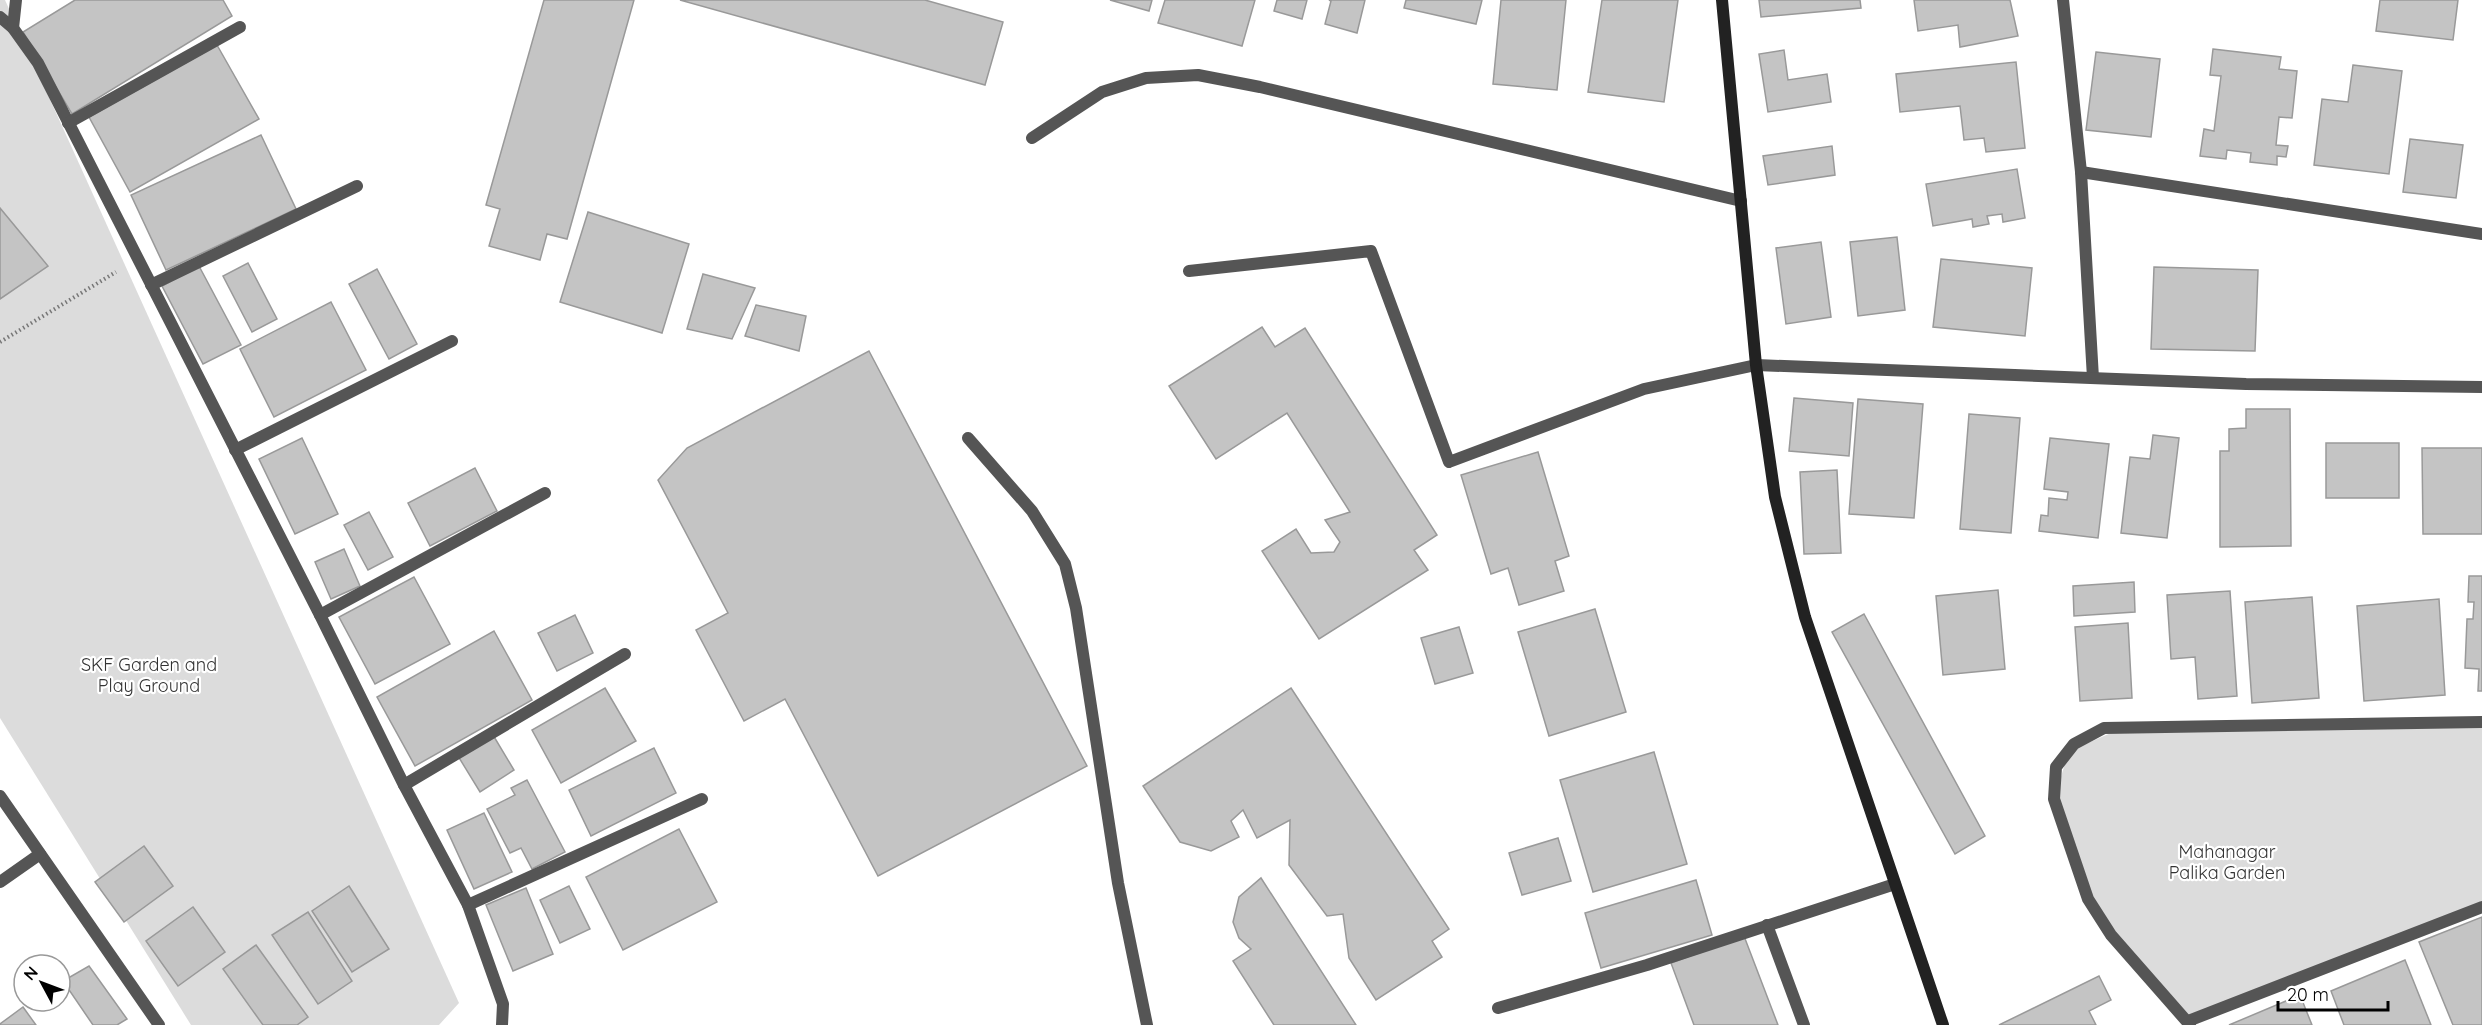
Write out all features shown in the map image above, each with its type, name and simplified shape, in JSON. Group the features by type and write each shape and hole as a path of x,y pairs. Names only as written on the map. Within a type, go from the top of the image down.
{"street":[{"path":"13,28 16,0"},
{"path":"1722,0 1756,365 1775,497 1806,617 1943,1025"},
{"path":"2063,0 2081,172 2093,378"},
{"path":"0,17 13,28 38,63 320,615 404,785 468,905 503,1004 502,1025"},
{"path":"68,123 240,27"},
{"path":"1032,138 1102,92 1146,78 1198,75 1260,87 1741,201"},
{"path":"2081,172 2482,234"},
{"path":"151,285 357,186"},
{"path":"1189,271 1371,250 1449,462 1644,389 1756,365 2258,384 2482,387"},
{"path":"235,450 452,341"},
{"path":"968,438 1032,511 1065,564 1076,608 1118,883 1147,1025"},
{"path":"320,615 545,494"},
{"path":"404,785 625,654"},
{"path":"2482,722 2104,728 2074,744 2056,767 2054,799 2088,899 2111,935 2189,1023 2482,907"},
{"path":"0,796 153,1023"},
{"path":"468,905 702,799"},
{"path":"0,882 40,854"},
{"path":"1498,1008 1647,965 1895,884"},
{"path":"1767,925 1804,1025"}],"path":[{"path":"0,342 138,259"}],"green space":[{"name":"SKF Garden and Play Ground","path":"0,0 5,0 459,1003 439,1025 191,1025 0,718"},
{"name":"Mahanagar Palika Garden","path":"2482,724 2482,903 2188,1021 2100,918 2054,799 2069,751 2111,733"}],"building":[{"path":"75,0 223,0 232,16 72,114 23,32"},
{"path":"544,0 634,0 567,239 547,234 540,260 489,246 500,209 486,205"},
{"path":"680,0 925,0 1003,22 985,85"},
{"path":"1110,0 1152,0 1149,11"},
{"path":"1165,0 1255,0 1242,46 1158,23"},
{"path":"1277,0 1307,0 1302,19 1274,11"},
{"path":"1329,0 1365,0 1357,33 1325,24 1331,1"},
{"path":"1406,0 1482,0 1476,24 1404,8"},
{"path":"1501,0 1566,0 1557,90 1493,84"},
{"path":"1602,0 1678,0 1664,102 1588,92"},
{"path":"1759,0 1860,0 1861,8 1761,17"},
{"path":"1914,0 2010,0 2018,36 1960,47 1958,25 1918,31"},
{"path":"2380,0 2458,0 2453,40 2376,31"},
{"path":"217,45 259,119 130,192 89,117"},
{"path":"2213,49 2281,57 2279,69 2297,71 2292,118 2279,117 2276,145 2288,146 2286,157 2277,156 2277,165 2250,162 2251,153 2227,150 2226,159 2200,156 2204,129 2214,131 2221,76 2210,75"},
{"path":"1784,50 1788,80 1827,74 1831,102 1768,112 1759,54"},
{"path":"2096,52 2160,59 2151,137 2086,130"},
{"path":"2016,62 2025,148 1986,152 1984,138 1964,140 1960,106 1900,112 1896,74"},
{"path":"2353,65 2402,71 2389,174 2314,165 2322,99 2348,102"},
{"path":"261,135 296,209 166,270 131,195"},
{"path":"2410,139 2463,145 2456,198 2403,192"},
{"path":"1832,146 1835,175 1768,185 1763,156"},
{"path":"2017,169 2025,218 2003,222 2002,214 1987,216 1989,224 1973,227 1972,219 1933,226 1926,184"},
{"path":"0,208 48,266 0,299"},
{"path":"588,212 689,244 662,333 560,302"},
{"path":"1897,237 1905,310 1858,316 1850,242"},
{"path":"1821,242 1831,317 1786,324 1776,248"},
{"path":"1941,259 2032,268 2025,336 1933,327"},
{"path":"248,263 277,319 252,332 223,276"},
{"path":"199,266 241,345 203,364 162,286"},
{"path":"2154,267 2258,270 2255,351 2151,349"},
{"path":"377,269 417,344 389,359 349,284"},
{"path":"703,274 755,288 732,339 687,329"},
{"path":"331,302 366,370 274,417 240,349"},
{"path":"756,305 806,316 799,351 745,336"},
{"path":"1262,327 1275,347 1305,328 1437,535 1414,550 1428,570 1319,639 1262,551 1296,529 1311,553 1334,552 1340,542 1325,520 1350,512 1287,413 1216,459 1169,386"},
{"path":"869,351 1087,766 878,876 785,699 744,721 696,630 728,613 658,480 687,448"},
{"path":"1794,398 1853,403 1849,456 1789,451"},
{"path":"1858,399 1923,404 1914,518 1849,514"},
{"path":"2246,409 2290,409 2291,546 2220,547 2220,451 2229,451 2229,429 2246,428"},
{"path":"1969,414 2020,418 2011,533 1960,529"},
{"path":"2153,435 2179,438 2167,538 2121,533 2130,457 2150,459"},
{"path":"302,438 338,514 295,534 259,459"},
{"path":"2050,438 2109,444 2098,538 2039,531 2041,515 2048,516 2049,498 2067,500 2068,492 2044,489"},
{"path":"2326,443 2399,443 2399,498 2326,498"},
{"path":"2422,448 2482,448 2482,534 2423,534"},
{"path":"1538,452 1569,556 1555,561 1564,591 1519,605 1508,568 1491,574 1461,475"},
{"path":"475,468 497,511 430,546 408,503"},
{"path":"1837,470 1841,553 1804,554 1800,472"},
{"path":"369,512 393,557 368,570 344,525"},
{"path":"344,549 360,586 331,599 315,562"},
{"path":"2469,576 2482,576 2482,691 2478,691 2479,669 2465,668 2467,619 2473,619 2474,602 2468,602"},
{"path":"414,577 450,644 375,684 339,617"},
{"path":"2134,582 2135,612 2074,616 2073,586"},
{"path":"1998,590 2005,669 1943,675 1936,596"},
{"path":"2230,591 2237,696 2198,699 2195,657 2171,659 2167,595"},
{"path":"2312,597 2319,698 2252,703 2245,602"},
{"path":"2439,599 2445,695 2364,701 2357,606"},
{"path":"1595,609 1626,712 1549,736 1518,632"},
{"path":"1864,614 1985,836 1955,854 1832,632"},
{"path":"575,615 593,653 557,671 538,633"},
{"path":"2128,623 2132,698 2080,701 2075,627"},
{"path":"1459,627 1473,673 1435,684 1421,638"},
{"path":"494,631 532,700 415,766 377,697"},
{"path":"605,688 636,741 561,783 532,730"},
{"path":"1291,688 1449,929 1432,941 1442,957 1376,1000 1349,958 1343,914 1327,916 1289,865 1290,820 1257,838 1243,810 1231,821 1239,837 1211,851 1180,842 1143,786"},
{"path":"493,735 514,770 480,792 458,756"},
{"path":"654,748 676,793 591,836 569,790"},
{"path":"1654,752 1687,864 1593,892 1560,780"},
{"path":"527,780 565,852 532,869 521,848 510,853 487,809 515,795 511,788"},
{"path":"484,813 512,872 474,889 447,830"},
{"path":"679,829 717,902 623,950 586,877"},
{"path":"1558,838 1571,881 1522,895 1509,853"},
{"path":"144,846 173,886 124,922 95,882"},
{"path":"1261,878 1356,1025 1274,1025 1233,961 1251,949 1239,938 1233,922 1239,897"},
{"path":"1696,880 1712,935 1601,968 1585,913"},
{"path":"349,886 389,949 352,972 312,911"},
{"path":"569,886 590,929 560,943 540,900"},
{"path":"526,888 553,954 513,971 486,905"},
{"path":"193,907 225,952 178,986 146,941"},
{"path":"308,912 352,981 318,1004 272,935"},
{"path":"2482,917 2482,1025 2453,1025 2419,942"},
{"path":"1744,936 1778,1025 1694,1025 1671,963"},
{"path":"256,945 308,1017 297,1025 263,1025 223,969"},
{"path":"2405,960 2431,1025 2344,1025 2331,991"},
{"path":"89,966 127,1019 117,1025 93,1025 72,994 72,976"},
{"path":"2099,976 2111,1000 2089,1011 2096,1025 1999,1025"},
{"path":"2300,995 2312,1025 2229,1025"},
{"path":"15,1013 27,1013 36,1025 0,1025"}]}
